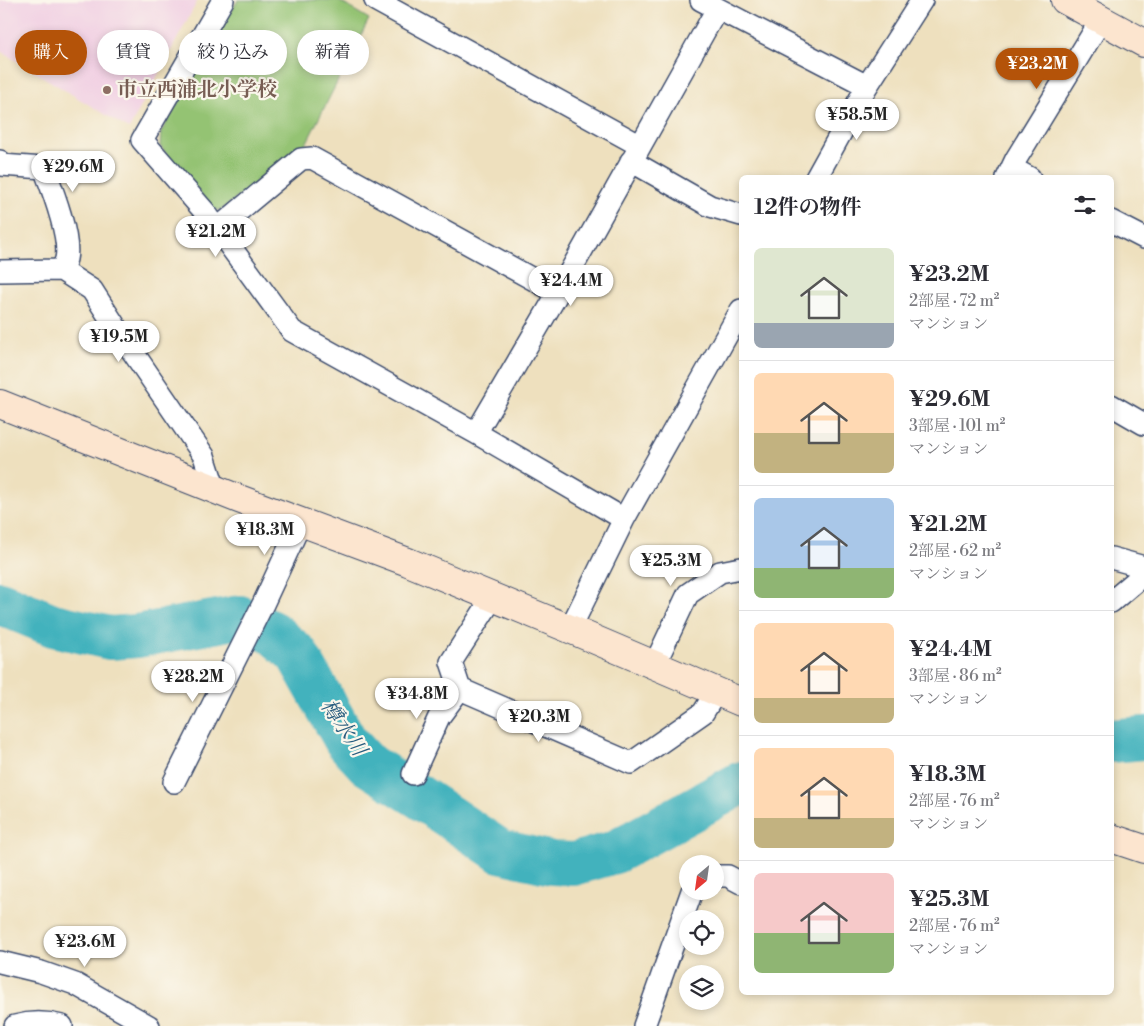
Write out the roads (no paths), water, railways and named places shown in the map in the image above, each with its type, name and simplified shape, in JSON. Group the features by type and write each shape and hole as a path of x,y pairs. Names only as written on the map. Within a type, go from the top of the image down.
{"street":[{"path":"223,0 142,140 205,212 292,331 476,433 624,519"},
{"path":"375,0 635,153 710,206 739,214"},
{"path":"818,175 867,86 922,0"},
{"path":"1065,0 1144,43"},
{"path":"476,433 558,293 635,153 708,4 867,86"},
{"path":"1016,174 1101,20"},
{"path":"217,230 301,159 312,158 558,293"},
{"path":"0,161 1,165 44,168 57,202 66,242 66,259 61,270"},
{"path":"1114,223 1144,238"},
{"path":"0,271 61,270 92,290 204,456 215,490"},
{"path":"570,629 624,519 739,314"},
{"path":"0,404 215,490 408,562 739,701"},
{"path":"1114,407 1144,424"},
{"path":"174,782 263,604 301,522"},
{"path":"1114,559 1144,567"},
{"path":"654,666 688,594 720,572 739,568"},
{"path":"1114,599 1144,574"},
{"path":"493,597 451,662 460,690 631,763 703,713 716,692"},
{"path":"413,774 439,717 460,690"},
{"path":"1114,839 1144,849"},
{"path":"724,876 739,882"},
{"path":"644,1026 689,900"},
{"path":"0,962 41,972 75,984 149,1026"},
{"path":"15,1026 26,1023 62,1026"}],"waterway":[{"name":"樽水川","path":"0,603 53,625 110,638 137,636 240,617 273,633 297,654 346,741 367,764 500,851 552,863 574,864 615,852 739,784"},
{"name":"樽水川","path":"1114,741 1144,738"}],"place":[{"name":"市立西浦北小学校","path":"107,90"}]}
